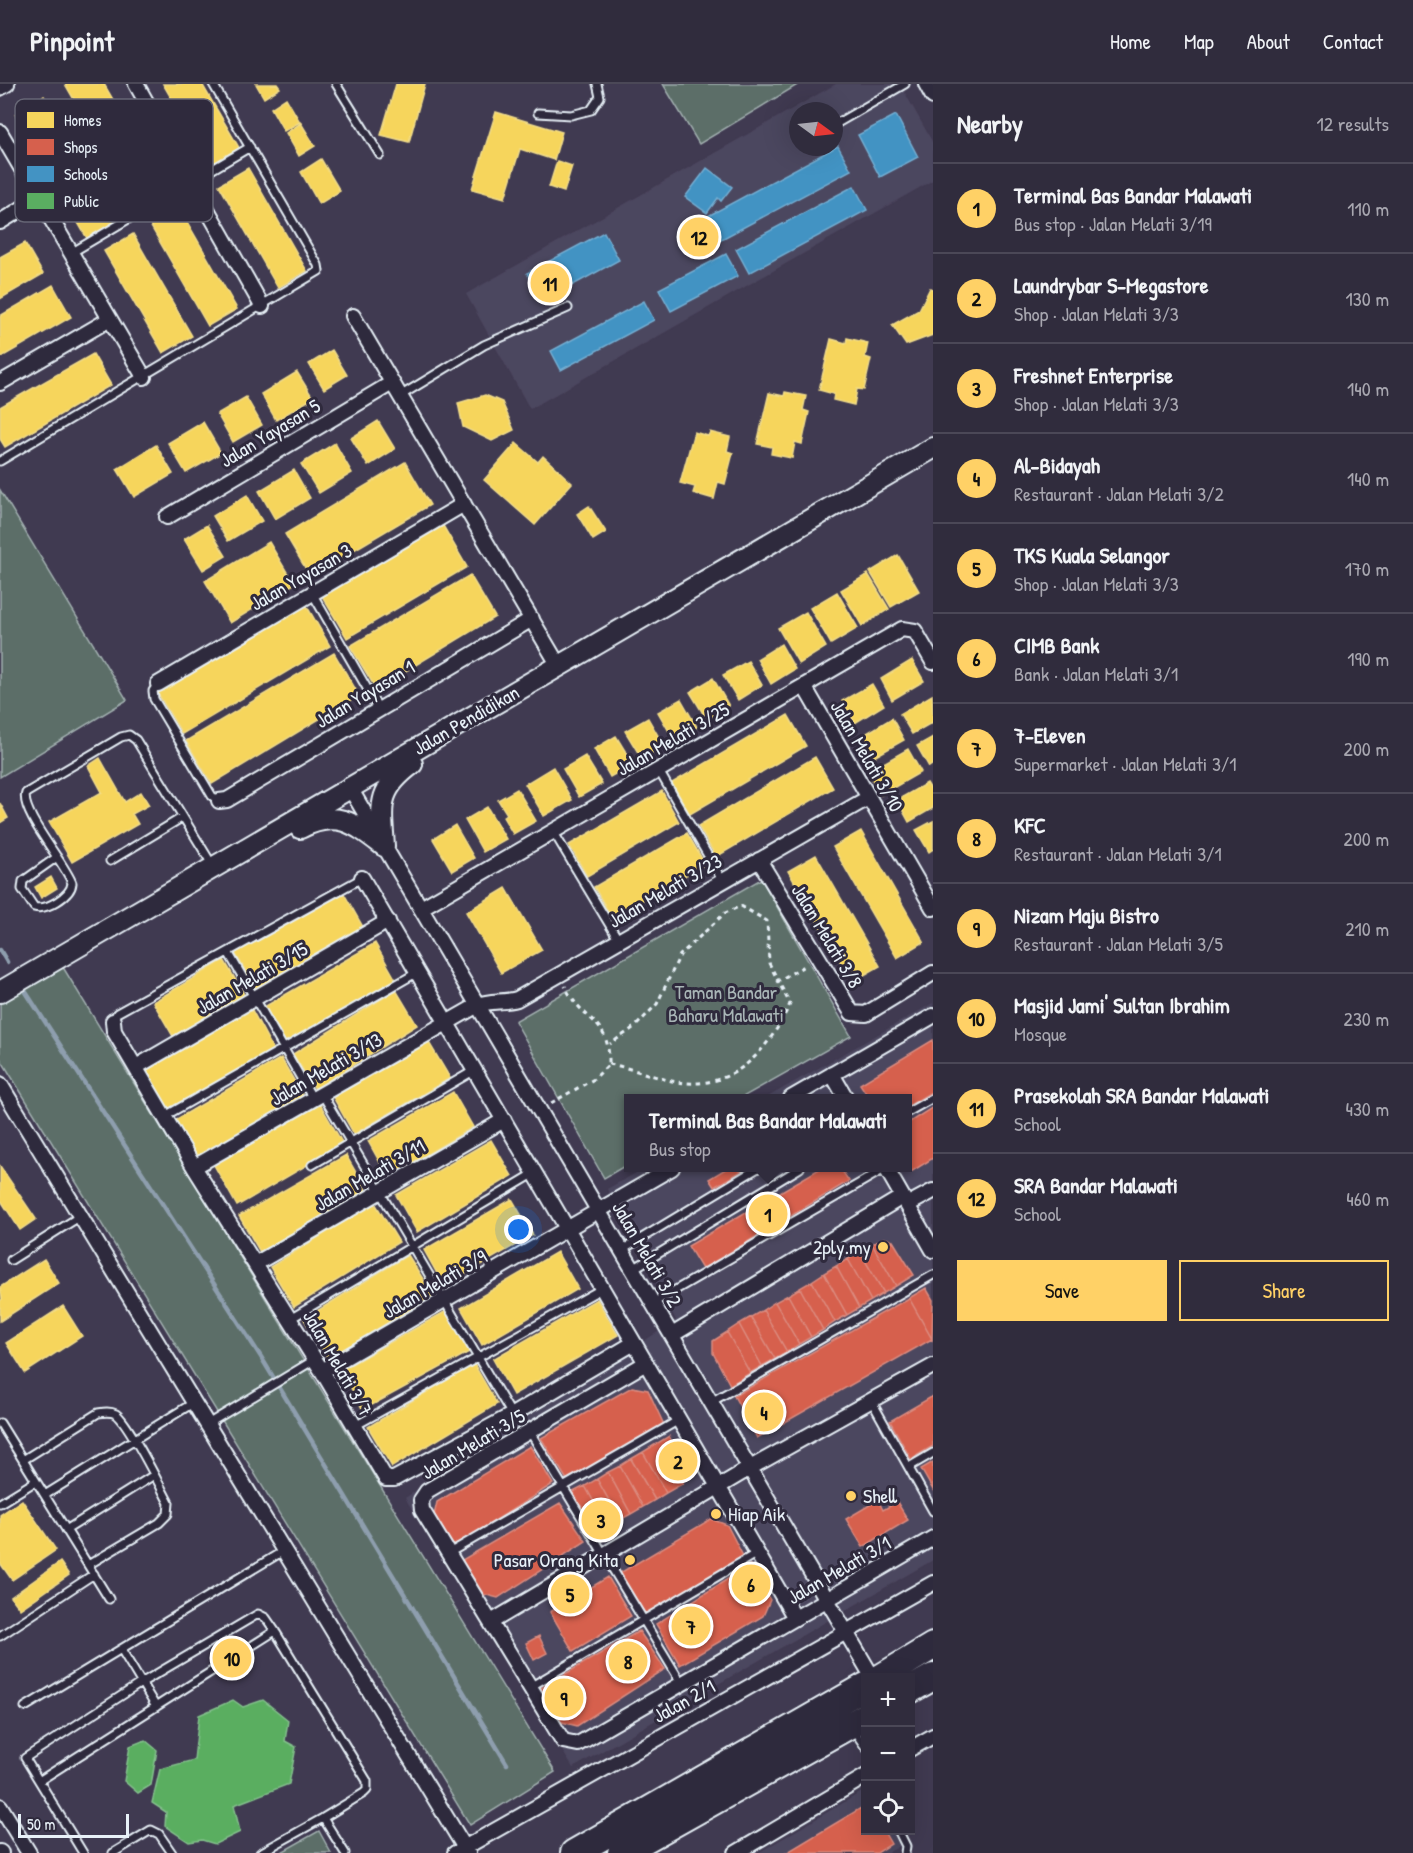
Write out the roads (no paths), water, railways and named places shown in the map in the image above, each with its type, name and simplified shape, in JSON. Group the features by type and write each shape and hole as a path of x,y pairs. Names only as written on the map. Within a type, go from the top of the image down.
{"highway":[{"path":"887,1673 933,1646"},
{"path":"915,1687 933,1677"},
{"path":"574,1853 861,1689"},
{"path":"632,1849 858,1720"}],"street":[{"path":"0,88 7,84"},
{"path":"136,84 144,99"},
{"path":"926,84 933,97"},
{"path":"0,132 15,157"},
{"path":"0,222 15,213"},
{"path":"53,222 144,377"},
{"path":"213,222 262,306"},
{"path":"353,316 559,666"},
{"path":"0,383 110,319"},
{"name":"Jalan Yayasan 5","path":"167,517 392,383"},
{"name":"Jalan Pendidikan","path":"0,992 933,448"},
{"name":"Jalan Yayasan 3","path":"158,684 464,504"},
{"name":"Jalan Yayasan 1","path":"219,801 227,800 532,619"},
{"name":"Jalan Melati 3/25","path":"421,908 906,628 915,631 933,662"},
{"name":"Jalan Melati 3/10","path":"804,686 933,908"},
{"path":"384,846 382,810 387,787 393,777 460,724"},
{"name":"Jalan Melati 3/2","path":"350,788 871,1673"},
{"name":"Jalan Melati 3/23","path":"478,1005 490,1000 502,1002 517,999 618,939 868,798"},
{"path":"252,845 311,822 336,819 362,829 384,846"},
{"name":"Jalan Melati 3/8","path":"759,860 848,1010 856,1015 866,1014 933,973"},
{"path":"362,878 795,1618"},
{"name":"Jalan Melati 3/15","path":"135,1067 388,921"},
{"name":"Jalan Melati 3/13","path":"194,1167 478,1005"},
{"path":"798,1094 933,1016"},
{"name":"Jalan Melati 3/7","path":"113,1021 114,1030 194,1167 290,1319 314,1365 382,1476 390,1480 512,1415 634,1343"},
{"path":"832,1074 844,1094"},
{"path":"0,1084 82,1215 206,1425 285,1550 463,1851"},
{"name":"Jalan Melati 3/11","path":"255,1264 504,1120"},
{"name":"Jalan Melati 3/9","path":"314,1365 445,1301 663,1172"},
{"path":"888,1172 933,1250"},
{"path":"672,1335 905,1201 933,1191"},
{"name":"Jalan Melati 3/5","path":"578,1744 568,1743 559,1737 422,1510 421,1500 424,1496 646,1363"},
{"path":"491,1622 750,1468 933,1366"},
{"name":"Jalan Melati 3/1","path":"578,1744 933,1538"},
{"name":"Jalan 2/1","path":"463,1851 933,1583"},
{"path":"915,1747 932,1739"},
{"path":"743,1851 861,1779"},
{"path":"0,1806 29,1853"}],"lane":[{"path":"0,461 316,274 320,268 213,84"},
{"path":"336,84 380,155"},
{"path":"538,113 571,116 591,110 600,98 597,84"},
{"path":"843,120 905,84"},
{"path":"213,169 250,147"},
{"path":"71,253 123,222"},
{"path":"400,396 484,345 568,308"},
{"path":"312,593 379,709"},
{"path":"158,684 153,691 154,699 212,796 219,801"},
{"path":"57,857 23,881 22,889 34,907 46,907 70,891 71,879 26,806 26,793 125,735 136,740 213,868"},
{"path":"659,771 722,880"},
{"path":"110,861 183,817"},
{"path":"553,831 618,939"},
{"path":"113,1021 117,1013 362,878"},
{"path":"228,952 284,1049 352,1144 512,1415"},
{"path":"165,1116 418,972"},
{"path":"312,1165 352,1144 475,1070"},
{"path":"912,1111 933,1098"},
{"path":"622,1250 750,1172"},
{"path":"633,1269 792,1172"},
{"path":"653,1303 879,1172"},
{"path":"290,1319 535,1173"},
{"path":"11,1260 82,1215"},
{"path":"711,1402 933,1275"},
{"path":"353,1427 603,1288"},
{"path":"206,1425 314,1365"},
{"path":"872,1402 933,1511"},
{"path":"45,1495 193,1403"},
{"path":"23,1460 98,1413 107,1412 117,1415 133,1440 169,1503 168,1514 159,1523 88,1565"},
{"path":"449,1553 679,1420"},
{"path":"0,1423 109,1599"},
{"path":"530,1432 682,1684"},
{"path":"909,1467 933,1453"},
{"path":"66,1530 154,1475"},
{"path":"0,1503 36,1481"},
{"path":"25,1707 285,1550"},
{"path":"530,1687 757,1553"},
{"path":"0,1636 94,1574"},
{"path":"83,1853 25,1758 141,1683 254,1615 262,1615 275,1631 368,1786 364,1793 260,1853"},
{"path":"39,1781 275,1631"},
{"path":"121,1649 156,1707"},
{"path":"323,1818 345,1853"},
{"path":"113,1853 151,1830 159,1834 172,1853"},
{"path":"900,1835 906,1846 905,1853"}],"waterway":[{"path":"0,950 7,962"},
{"path":"22,986 261,1357 507,1764"}],"place":[{"name":"SRA Bandar Malawati","path":"699,237"},
{"name":"Prasekolah SRA Bandar Malawati","path":"550,283"},
{"name":"Terminal Bas Bandar Malawati","path":"768,1214"},
{"name":"2ply.my","path":"883,1247"},
{"name":"Al-Bidayah","path":"764,1412"},
{"name":"Laundrybar S-Megastore","path":"678,1461"},
{"name":"Shell","path":"851,1496"},
{"name":"Hiap Aik","path":"716,1514"},
{"name":"Freshnet Enterprise","path":"601,1520"},
{"name":"Pasar Orang Kita","path":"630,1560"},
{"name":"CIMB Bank","path":"751,1584"},
{"name":"TKS Kuala Selangor","path":"570,1594"},
{"name":"7-Eleven","path":"691,1626"},
{"name":"Masjid Jami' Sultan Ibrahim","path":"232,1658"},
{"name":"KFC","path":"628,1661"},
{"name":"Nizam Maju Bistro","path":"564,1698"}],"park label":[{"name":"Taman Bandar Baharu Malawati","path":"726,1004"}]}
